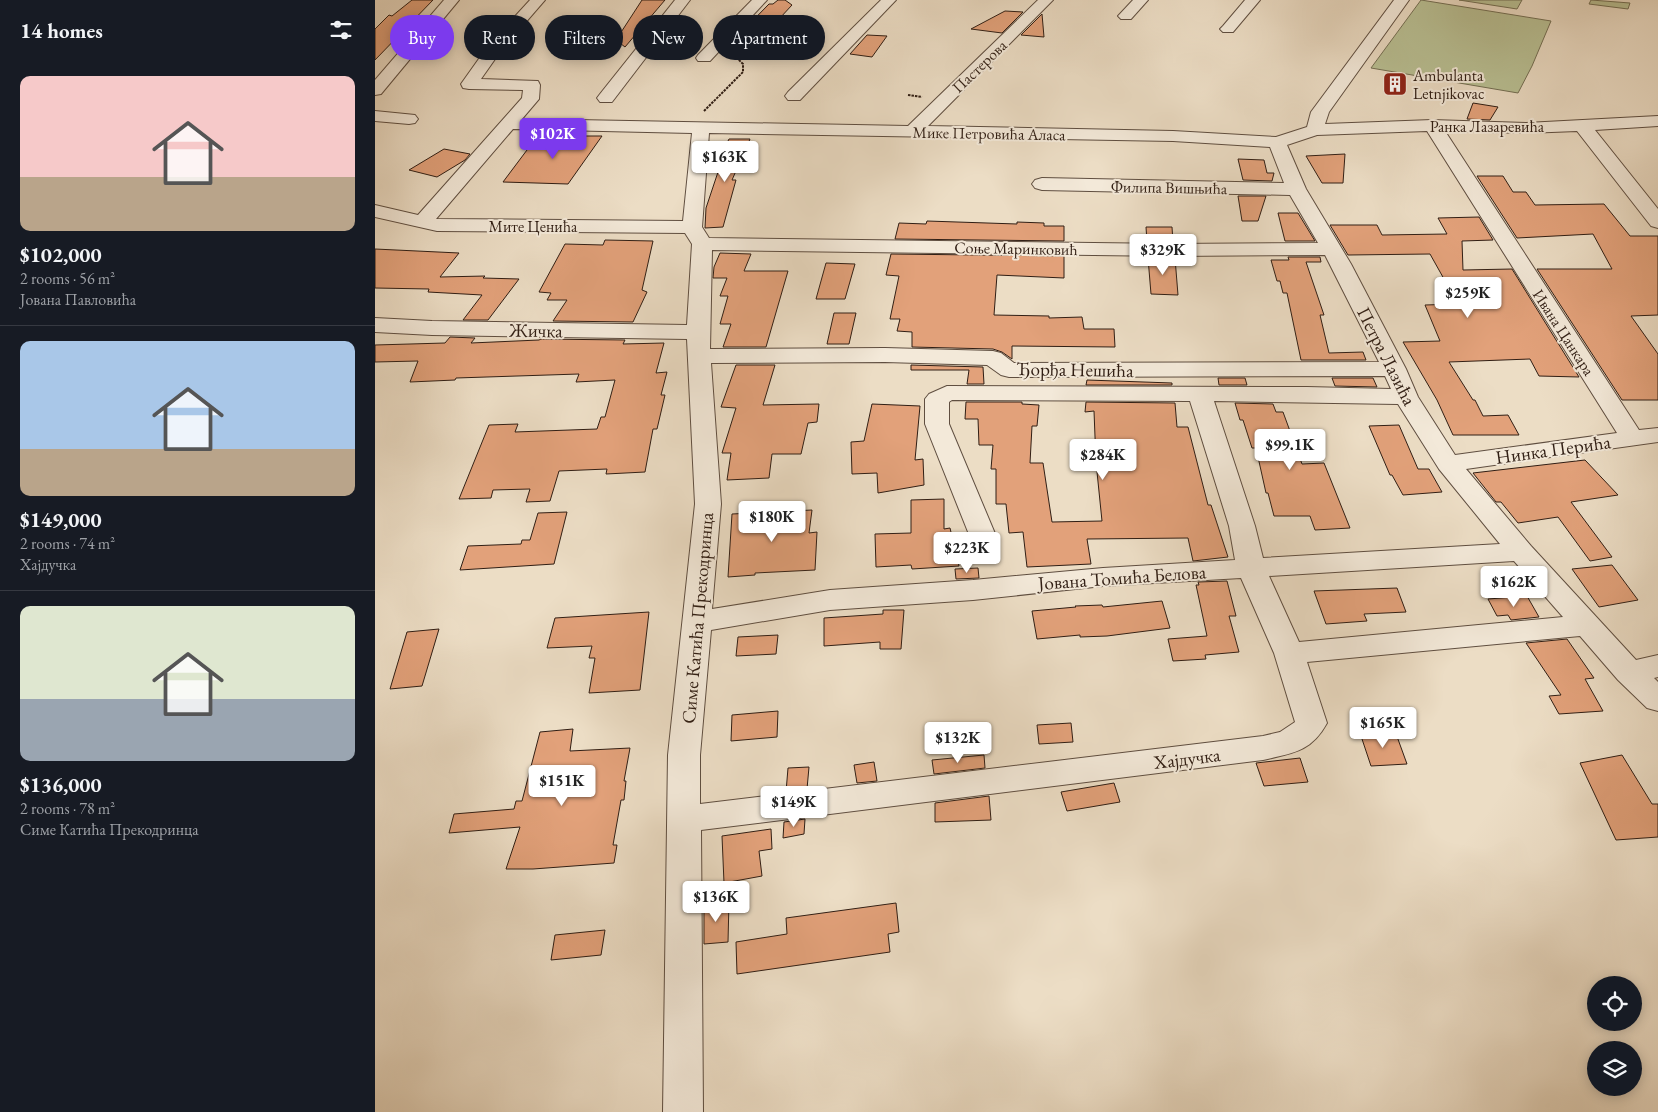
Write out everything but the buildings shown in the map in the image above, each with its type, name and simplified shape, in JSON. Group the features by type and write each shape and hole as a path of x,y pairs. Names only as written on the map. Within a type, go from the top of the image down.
{"street":[{"path":"375,90 452,0"},
{"path":"422,222 530,99 532,85 469,84 494,49 538,0"},
{"path":"607,98 683,0"},
{"path":"704,58 760,0"},
{"path":"794,96 889,0"},
{"name":"Пастерова","path":"912,132 1046,0"},
{"path":"1126,16 1141,0"},
{"path":"1228,29 1253,0"},
{"path":"1277,142 1315,130 1320,112 1402,0"},
{"path":"375,116 409,119"},
{"name":"Ранка Лазаревића","path":"1315,130 1432,125 1526,128 1658,120"},
{"name":"Мике Петровића Аласа","path":"509,124 1173,136 1277,142"},
{"name":"Ивана Цанкара","path":"1432,125 1632,438"},
{"path":"1582,125 1658,222"},
{"name":"Симе Катића Прекодринца","path":"683,1112 684,756 708,504 699,344 698,127"},
{"name":"Петра Лазића","path":"1277,142 1296,189 1305,201 1341,264 1394,369 1406,397 1448,464 1521,552 1629,672 1658,700"},
{"name":"Филипа Вишњића","path":"1042,184 1296,189"},
{"name":"Мите Ценића","path":"375,211 437,225 697,235"},
{"name":"Соње Маринковић","path":"697,235 1171,250 1331,249"},
{"name":"Жичка","path":"375,325 699,344"},
{"name":"Ђорђа Нешића","path":"699,344 885,355 993,358 1009,370 1394,369"},
{"path":"982,536 937,424 937,399 947,393 1406,397"},
{"name":"Хајдучка","path":"684,819 1253,750 1287,742 1308,731 1311,723 1289,653 1251,568 1242,526 1200,395"},
{"name":"Нинка Перића","path":"1448,464 1658,435"},
{"name":"Јована Томића Белова","path":"697,622 830,600 973,590 1103,577 1521,552"},
{"path":"1289,653 1588,626"},
{"path":"1629,672 1658,666"}],"path":[{"path":"698,127 706,110 743,72 745,67 740,60"}],"green space":[{"path":"1421,0 1551,21 1518,93 1371,68"},
{"path":"1459,0 1522,0 1517,9"},
{"path":"1591,0 1630,3 1628,9 1589,4"}],"place":[{"name":"Ambulanta Letnjikovac","path":"1395,84"}]}
